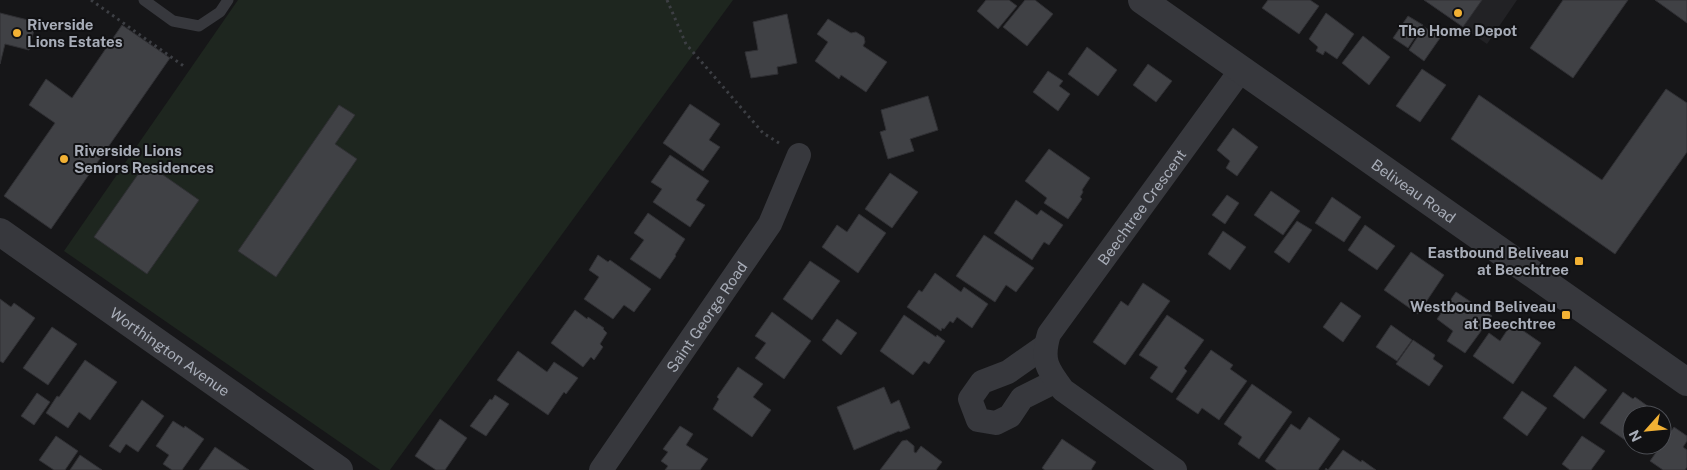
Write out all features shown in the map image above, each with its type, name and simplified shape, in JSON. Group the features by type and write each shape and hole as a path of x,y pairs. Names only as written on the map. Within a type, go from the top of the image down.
{"street":[{"name":"Beliveau Road","path":"1142,0 1687,382"},
{"name":"Beechtree Crescent","path":"1056,381 1022,398 1010,416 996,423 978,420 970,399 982,382 1008,372 1045,346 1049,334 1241,70"},
{"name":"Saint George Road","path":"601,470 770,224 799,155"},
{"name":"Worthington Avenue","path":"0,232 339,470"},
{"path":"1045,346 1045,360 1050,374 1063,390 1175,470"}],"lane":[{"path":"144,0 172,21 199,26 220,12 228,0"}],"path":[{"path":"91,0 185,67"},
{"path":"667,0 686,44 763,134 799,155"}],"shaded area":[{"path":"238,0 733,0 390,470 380,470 64,251"},
{"path":"1424,0 1517,0 1487,44"}],"building":[{"path":"986,0 1009,0 1017,6 998,29 977,11"},
{"path":"1025,0 1035,0 1053,14 1027,46 1003,27"},
{"path":"1268,0 1310,0 1319,6 1299,34 1262,8"},
{"name":"The Home Depot","path":"1424,0 1482,0 1463,27"},
{"path":"1563,0 1628,0 1573,78 1530,48"},
{"path":"1655,0 1687,0 1687,23"},
{"name":"Riverside Lions Estates","path":"0,13 36,22 29,50 5,44 0,64"},
{"path":"1326,13 1354,34 1337,59 1325,51 1323,55 1316,51 1318,47 1309,39"},
{"path":"787,14 797,63 777,67 778,74 751,78 745,52 758,50 753,22"},
{"path":"1408,16 1423,25 1408,48 1393,38"},
{"path":"828,19 851,33 856,32 864,37 865,42 863,46 887,62 866,92 841,75 839,79 815,61 828,42 817,34"},
{"name":"Riverside Lions Seniors Residences","path":"122,25 170,58 51,229 4,196 55,123 29,105 46,79 72,98"},
{"path":"1431,26 1440,33 1438,37 1440,38 1424,61 1409,50 1424,27 1429,30"},
{"path":"1363,36 1390,57 1369,85 1342,63"},
{"path":"1087,47 1117,70 1098,96 1068,74"},
{"path":"1148,64 1172,81 1156,102 1133,85"},
{"path":"1422,69 1446,85 1420,122 1396,106"},
{"path":"1048,71 1063,81 1059,86 1070,94 1058,111 1033,92"},
{"path":"1666,89 1687,103 1687,152 1615,254 1451,139 1479,95 1602,180"},
{"path":"928,96 938,130 910,139 914,151 888,159 880,132 886,130 881,110"},
{"path":"690,104 720,124 709,140 720,147 703,171 663,143"},
{"path":"339,105 355,115 335,144 357,159 276,277 238,251"},
{"path":"1233,128 1258,147 1237,176 1226,168 1230,161 1217,150"},
{"path":"1049,149 1090,178 1082,190 1083,192 1080,197 1082,199 1068,219 1044,203 1047,198 1025,181"},
{"path":"670,155 709,181 696,200 705,205 690,227 653,202 662,189 651,182"},
{"path":"146,163 199,200 147,274 94,237"},
{"path":"890,173 918,192 892,228 865,209"},
{"path":"1271,191 1300,211 1283,235 1254,215"},
{"path":"1227,195 1239,203 1225,224 1212,215"},
{"path":"1332,197 1361,217 1344,242 1315,223"},
{"path":"1016,200 1037,215 1041,210 1063,225 1049,245 1044,242 1032,260 994,233"},
{"path":"648,213 685,239 660,279 630,259 644,240 634,233"},
{"path":"859,214 886,233 858,273 822,247 837,225 847,232"},
{"path":"1297,221 1312,230 1289,263 1274,252"},
{"path":"1365,225 1395,246 1377,270 1348,250"},
{"path":"1223,231 1246,247 1230,270 1208,254"},
{"path":"984,235 1034,268 1016,292 1006,285 995,302 956,276"},
{"path":"1411,252 1444,275 1418,314 1384,290"},
{"path":"598,255 608,262 610,260 651,289 634,312 624,305 613,319 584,299 599,277 589,270"},
{"path":"810,261 840,281 812,320 783,299"},
{"path":"935,273 961,292 964,287 988,304 972,328 957,317 953,323 950,321 941,331 907,307 919,290 922,292"},
{"path":"1143,283 1170,301 1125,365 1093,342 1121,301 1128,306"},
{"path":"1456,292 1492,316 1465,353 1447,341 1453,331 1437,319"},
{"path":"0,299 11,307 14,303 35,318 3,363 0,361"},
{"path":"1341,302 1361,316 1343,342 1323,327"},
{"path":"575,310 604,328 607,333 600,344 603,347 594,360 591,357 583,367 551,343"},
{"path":"772,312 811,341 784,379 755,358 766,343 755,336"},
{"path":"904,315 945,341 929,364 924,361 913,375 880,351"},
{"path":"1167,315 1204,340 1184,368 1187,371 1172,393 1150,378 1158,367 1139,355"},
{"path":"837,319 857,333 841,355 822,340"},
{"path":"1512,323 1541,343 1513,384 1473,356 1489,333 1500,341"},
{"path":"1391,325 1412,340 1397,361 1376,347"},
{"path":"52,327 77,344 48,385 23,368"},
{"path":"1413,340 1435,355 1433,359 1443,366 1429,386 1396,364"},
{"path":"1211,350 1233,365 1230,369 1247,381 1219,420 1202,408 1198,414 1176,399"},
{"path":"518,351 547,372 554,362 578,378 566,394 564,392 548,415 497,380"},
{"path":"85,360 117,382 90,420 79,412 68,428 46,413"},
{"path":"1575,366 1607,390 1584,419 1553,396"},
{"path":"738,367 763,384 753,397 771,410 752,437 713,409 719,399 717,397"},
{"path":"1252,384 1292,412 1259,459 1238,444 1242,437 1224,424"},
{"path":"884,387 891,404 899,400 910,428 854,450 837,407"},
{"path":"1522,391 1547,408 1527,436 1503,418"},
{"path":"1623,392 1633,399 1635,397 1646,405 1622,405 1622,438 1600,423"},
{"path":"37,393 50,402 34,425 21,416"},
{"path":"495,395 509,404 486,436 470,426"},
{"path":"142,400 164,416 138,452 126,444 120,453 109,446"},
{"path":"1309,417 1340,439 1318,470 1277,470 1265,461 1291,424 1300,430"},
{"path":"440,419 467,438 445,470 436,470 415,456"},
{"path":"173,421 184,428 185,426 204,439 182,470 172,470 163,464 169,455 156,446"},
{"path":"680,426 693,434 686,445 708,459 700,470 665,470 668,466 661,461 668,452 663,449"},
{"path":"1674,427 1687,436 1687,441 1683,447 1687,450 1687,467 1685,470 1663,470 1650,461 1654,455 1672,455 1672,430"},
{"path":"56,436 78,451 65,470 54,470 39,460"},
{"path":"1582,436 1605,451 1591,470 1570,470 1562,464"},
{"path":"1062,439 1096,462 1091,470 1045,470 1042,468"},
{"path":"907,440 914,446 914,452 916,453 921,446 942,462 936,470 880,470 902,441"},
{"path":"215,447 249,470 199,470"},
{"path":"1343,450 1376,470 1328,470"},
{"path":"80,455 102,470 70,470"}],"place":[{"name":"The Home Depot","path":"1458,13"},
{"name":"Riverside Lions Estates","path":"17,33"},
{"name":"Riverside Lions Seniors Residences","path":"64,159"},
{"name":"Eastbound Beliveau at Beechtree","path":"1579,261"},
{"name":"Westbound Beliveau at Beechtree","path":"1566,315"}]}
